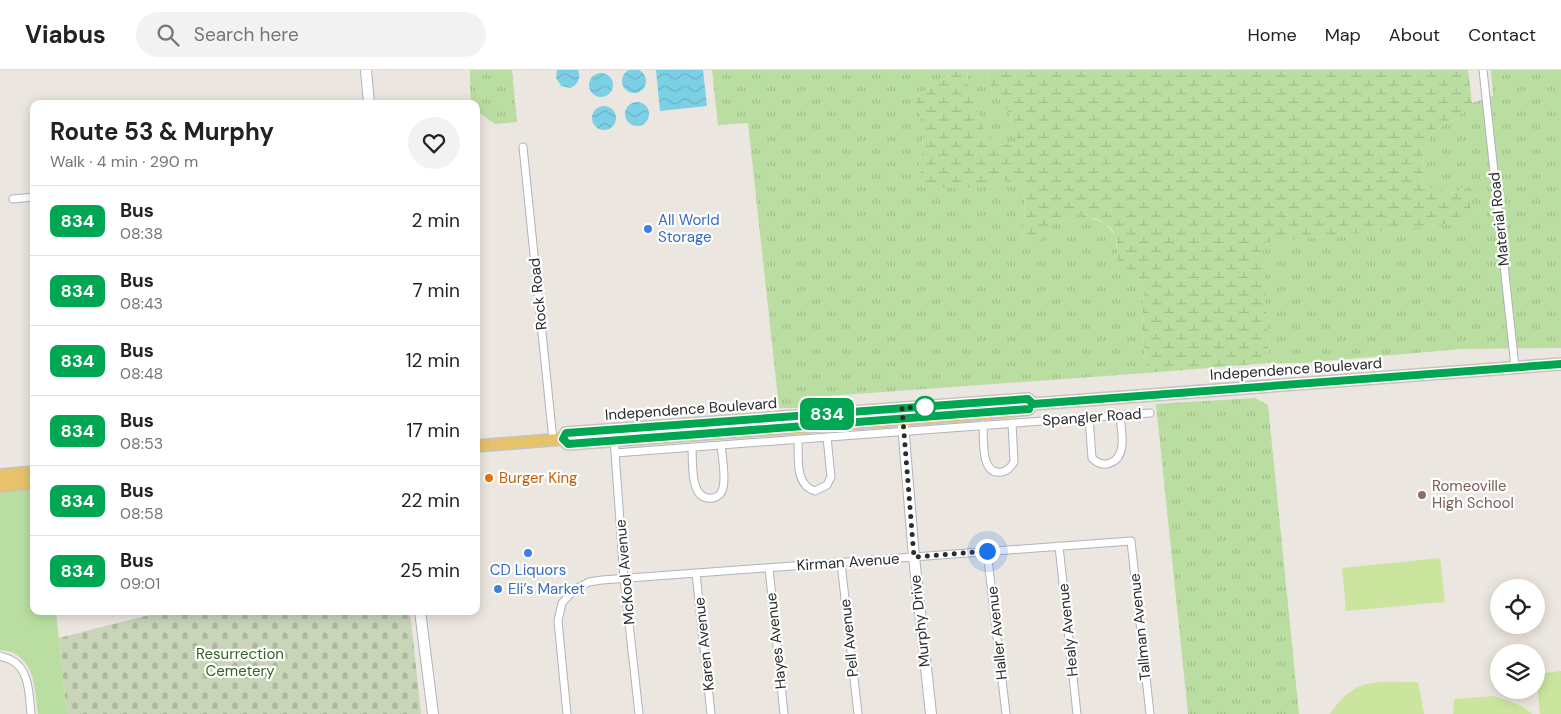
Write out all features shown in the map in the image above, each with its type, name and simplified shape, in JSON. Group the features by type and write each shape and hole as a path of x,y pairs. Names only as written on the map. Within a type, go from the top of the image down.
{"main road":[{"name":"Independence Boulevard","path":"480,446 558,440 566,433 614,435 903,414 1028,399 1033,404 1561,364"},
{"path":"0,475 30,472"},
{"path":"0,486 30,483"}],"street":[{"path":"366,70 370,100"},
{"name":"Material Road","path":"1483,70 1515,367"},
{"name":"Rock Road","path":"523,147 558,440"},
{"path":"13,199 30,197"},
{"name":"Spangler Road","path":"615,453 1150,413"},
{"name":"Murphy Drive","path":"903,414 914,557 931,714"},
{"path":"1089,418 1092,458 1105,465 1115,461 1121,451 1120,415"},
{"path":"983,425 986,464 994,471 1000,472 1007,470 1014,462 1012,423"},
{"name":"McKool Avenue","path":"614,435 624,578 639,714"},
{"path":"798,439 800,478 808,489 815,491 828,485 831,477 827,437"},
{"path":"692,447 695,486 698,493 706,498 715,498 721,493 724,486 721,445"},
{"name":"Kirman Avenue","path":"567,714 558,621 562,604 574,590 589,582 1131,541"},
{"name":"Tallman Avenue","path":"1131,541 1150,714"},
{"name":"Healy Avenue","path":"1059,546 1077,714"},
{"name":"Haller Avenue","path":"987,551 1006,714"},
{"name":"Pell Avenue","path":"841,562 858,714"},
{"name":"Hayes Avenue","path":"769,568 784,714"},
{"name":"Karen Avenue","path":"696,573 711,714"},
{"path":"421,615 433,714"},
{"path":"0,656 13,660 24,671 28,684 31,714"}],"green space":[{"path":"470,70 512,70 517,122 495,124 480,113 480,100 471,100"},
{"path":"712,70 958,70 920,94 916,104 923,126 922,154 919,166 988,187 1001,180 1023,186 1025,210 1022,241 1049,220 1067,216 1087,217 1106,223 1116,237 1118,266 1137,274 1144,289 1142,327 1147,373 801,398 802,408 779,408 748,123 718,125"},
{"path":"958,70 967,70 968,83 984,130 998,145 1019,143 1008,111 991,87 988,70 1468,70 1472,103 1455,119 1433,131 1424,149 1422,186 1456,193 1464,185 1473,190 1468,222 1262,243 1269,363 1147,373 1142,327 1144,289 1137,274 1131,274 1118,266 1116,238 1112,229 1105,223 1087,217 1067,217 1049,220 1048,234 1033,246 1022,241 1025,210 1023,186 1001,180 988,187 925,188 919,166 922,154 923,126 915,104 920,94"},
{"path":"967,70 988,70 991,87 1008,111 1020,143 997,145 984,130 968,83"},
{"path":"1491,70 1561,70 1561,348 1461,349 1303,363 1269,363 1261,243 1467,222 1456,193 1422,186 1424,149 1433,131 1455,119 1472,103 1493,96"},
{"path":"1255,398 1268,405 1299,714 1188,714 1156,404"},
{"path":"30,488 30,615 56,615 67,714 38,714 35,689 27,665 13,653 0,650 0,490"},
{"path":"1440,558 1445,602 1346,611 1342,568"},
{"name":"Resurrection Cemetery","path":"410,615 421,714 67,714 59,638 145,616"},
{"path":"1561,671 1561,714 1540,714 1538,699 1545,699 1545,673"},
{"path":"1379,682 1418,682 1424,714 1330,714 1348,693 1358,687"},
{"path":"1490,696 1490,699 1502,699 1519,705 1532,714 1453,714 1454,699"}],"water":[{"path":"634,69 639,70 645,76 645,86 639,92 634,93 629,92 623,86 622,81 623,76 629,70"},
{"path":"557,70 578,70 579,78 577,83 570,88 561,86 556,78"},
{"path":"656,70 703,70 707,106 660,111"},
{"path":"601,73 606,74 612,80 612,90 606,96 601,97 596,96 590,90 589,85 590,80 596,74"},
{"path":"637,102 642,103 648,109 648,119 642,125 637,126 632,125 626,119 625,114 626,109 632,103"},
{"path":"604,106 609,107 615,113 615,123 609,129 604,130 599,129 593,123 592,118 593,113 599,107"}],"bus line":[{"name":"834","path":"1029,409 568,444 563,439 566,433 1028,399 1033,404 1561,364"}],"place":[{"name":"All World Storage","path":"648,229"},
{"name":"Burger King","path":"489,478"},
{"name":"Romeoville High School","path":"1422,495"},
{"name":"CD Liquors","path":"528,553"},
{"name":"Eli’s Market","path":"498,589"}],"route":[{"path":"925,407 931,406 902,408 914,557 987,551"}]}
